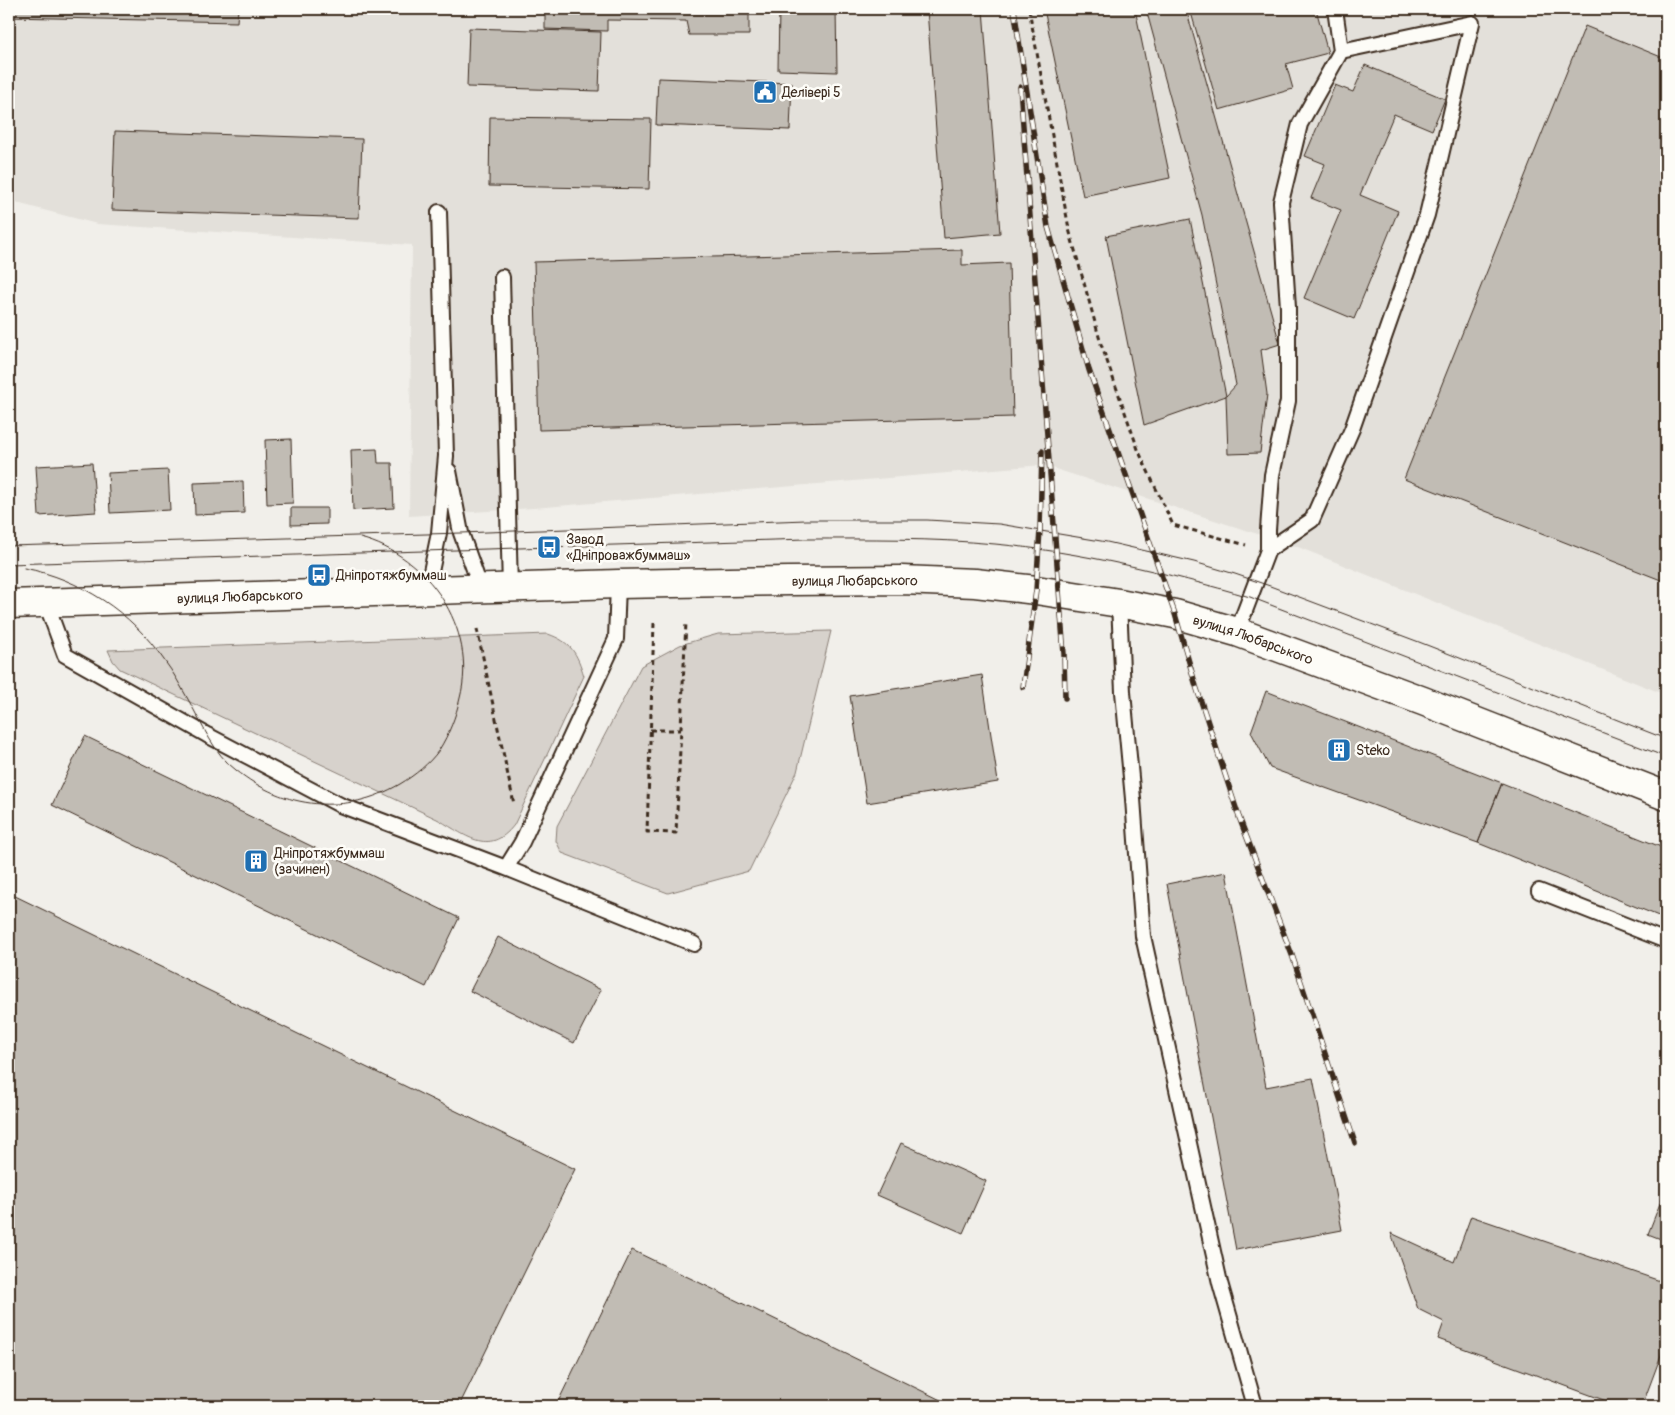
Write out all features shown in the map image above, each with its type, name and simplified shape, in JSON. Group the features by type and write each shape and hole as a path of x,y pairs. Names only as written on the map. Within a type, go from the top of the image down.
{"main road":[{"name":"вулиця Любарського","path":"9,604 428,590 481,590 618,584 902,580 975,583 1059,593 1119,603 1175,614 1237,632 1423,701 1666,796"}],"lane":[{"path":"1237,632 1268,550 1272,475 1288,401 1288,307 1281,202 1300,124 1341,51 1335,9"},
{"path":"1268,550 1312,520 1352,428 1427,215 1472,23 1341,51"},
{"path":"428,590 439,533 446,456 440,212"},
{"path":"502,278 510,588"},
{"path":"446,456 461,533 481,590"},
{"path":"506,868 522,842 616,639 618,584"},
{"path":"46,603 65,656 207,735 340,805 506,868 694,944"},
{"path":"1119,603 1123,692 1143,936 1220,1283 1255,1406"},
{"path":"1539,890 1666,940"}],"path":[{"path":"1030,9 1069,230 1101,344 1139,452 1173,525 1268,550"},
{"path":"654,623 647,832 676,833 686,622"},
{"path":"477,629 522,842"},
{"path":"650,730 681,730"}],"shaded area":[{"path":"9,9 1666,9 1666,695 1298,547 1043,465 534,508 409,516 412,245 97,224 9,201"},
{"path":"831,631 797,772 749,871 668,893 562,853 556,841 557,826 641,666 680,645 718,634"},
{"path":"548,634 556,637 572,649 579,661 584,676 514,825 505,835 486,842 467,836 437,819 120,669 113,661 108,650"}],"building":[{"path":"9,9 238,9 237,22 9,17"},
{"path":"545,9 749,9 749,35 689,35 686,21 607,20 607,31 545,29"},
{"path":"779,9 836,9 837,72 778,70"},
{"path":"927,9 983,9 1000,233 944,238"},
{"path":"1044,9 1135,9 1170,178 1083,196"},
{"path":"1146,9 1186,9 1280,344 1261,350 1267,394 1260,453 1228,454 1226,396 1236,385 1202,215"},
{"path":"1190,9 1316,9 1328,53 1286,64 1293,89 1219,110"},
{"path":"1585,26 1666,59 1666,582 1404,479"},
{"path":"469,28 601,32 599,91 467,87"},
{"path":"1365,65 1445,99 1432,130 1394,114 1360,195 1398,211 1354,319 1304,298 1341,210 1311,198 1325,164 1305,156 1335,85 1353,92"},
{"path":"658,78 792,83 790,130 656,125"},
{"path":"490,117 651,119 649,189 489,186"},
{"path":"115,131 362,139 359,218 112,210"},
{"path":"1190,219 1226,396 1144,425 1106,236"},
{"path":"962,250 962,265 1009,263 1013,417 539,430 534,262"},
{"path":"291,439 293,503 267,504 265,440"},
{"path":"377,449 378,463 392,463 394,508 353,510 351,450"},
{"path":"92,463 96,512 39,516 36,466"},
{"path":"168,470 170,510 110,513 108,473"},
{"path":"9,474 12,516 9,517"},
{"path":"243,481 244,513 195,515 194,483"},
{"path":"291,508 327,508 327,524 291,525"},
{"path":"982,675 998,782 867,803 850,696"},
{"name":"Steko","path":"1266,691 1502,783 1478,843 1270,768 1251,732"},
{"name":"Дніпротяжбуммаш (зачинен)","path":"85,736 459,918 426,987 52,805"},
{"path":"1502,783 1666,849 1666,919 1478,843"},
{"path":"1226,872 1266,1087 1313,1078 1342,1230 1236,1250 1167,884"},
{"path":"9,893 575,1169 459,1406 9,1406"},
{"path":"498,937 601,990 574,1043 470,991"},
{"path":"901,1143 986,1181 963,1233 877,1195"},
{"path":"1666,1188 1666,1241 1648,1234"},
{"path":"1471,1216 1666,1283 1666,1342 1642,1406 1620,1406 1438,1339 1444,1322 1418,1309 1391,1233 1454,1262"},
{"path":"632,1250 723,1294 953,1406 556,1406"}],"tram line":[{"path":"9,546 461,533 806,520 927,520 999,524 1107,542 1194,562 1235,574 1419,642 1666,739"},
{"path":"24,568 45,573 85,589 103,600 136,627 151,643 171,670 221,756 236,770 274,793 316,804 337,804 358,801 379,794 406,781 431,760 443,744 454,718 460,698 464,672 462,646 454,622 442,598 426,578 407,560 385,547 360,538"},
{"path":"9,564 806,539 901,539 995,544 1060,552 1124,564 1250,597 1666,757"}],"railway":[{"path":"1014,9 1048,227 1089,370 1175,614 1196,686 1239,817 1292,955 1355,1143"},
{"path":"1020,87 1064,654 1065,698"},
{"path":"1023,687 1036,590 1042,451"}],"place":[{"name":"Делівері 5","path":"765,92"},
{"name":"Завод «Дніпроважбуммаш»","path":"549,547"},
{"name":"Дніпротяжбуммаш","path":"319,575"},
{"name":"Steko","path":"1339,750"},
{"name":"Дніпротяжбуммаш (зачинен)","path":"256,861"}]}
